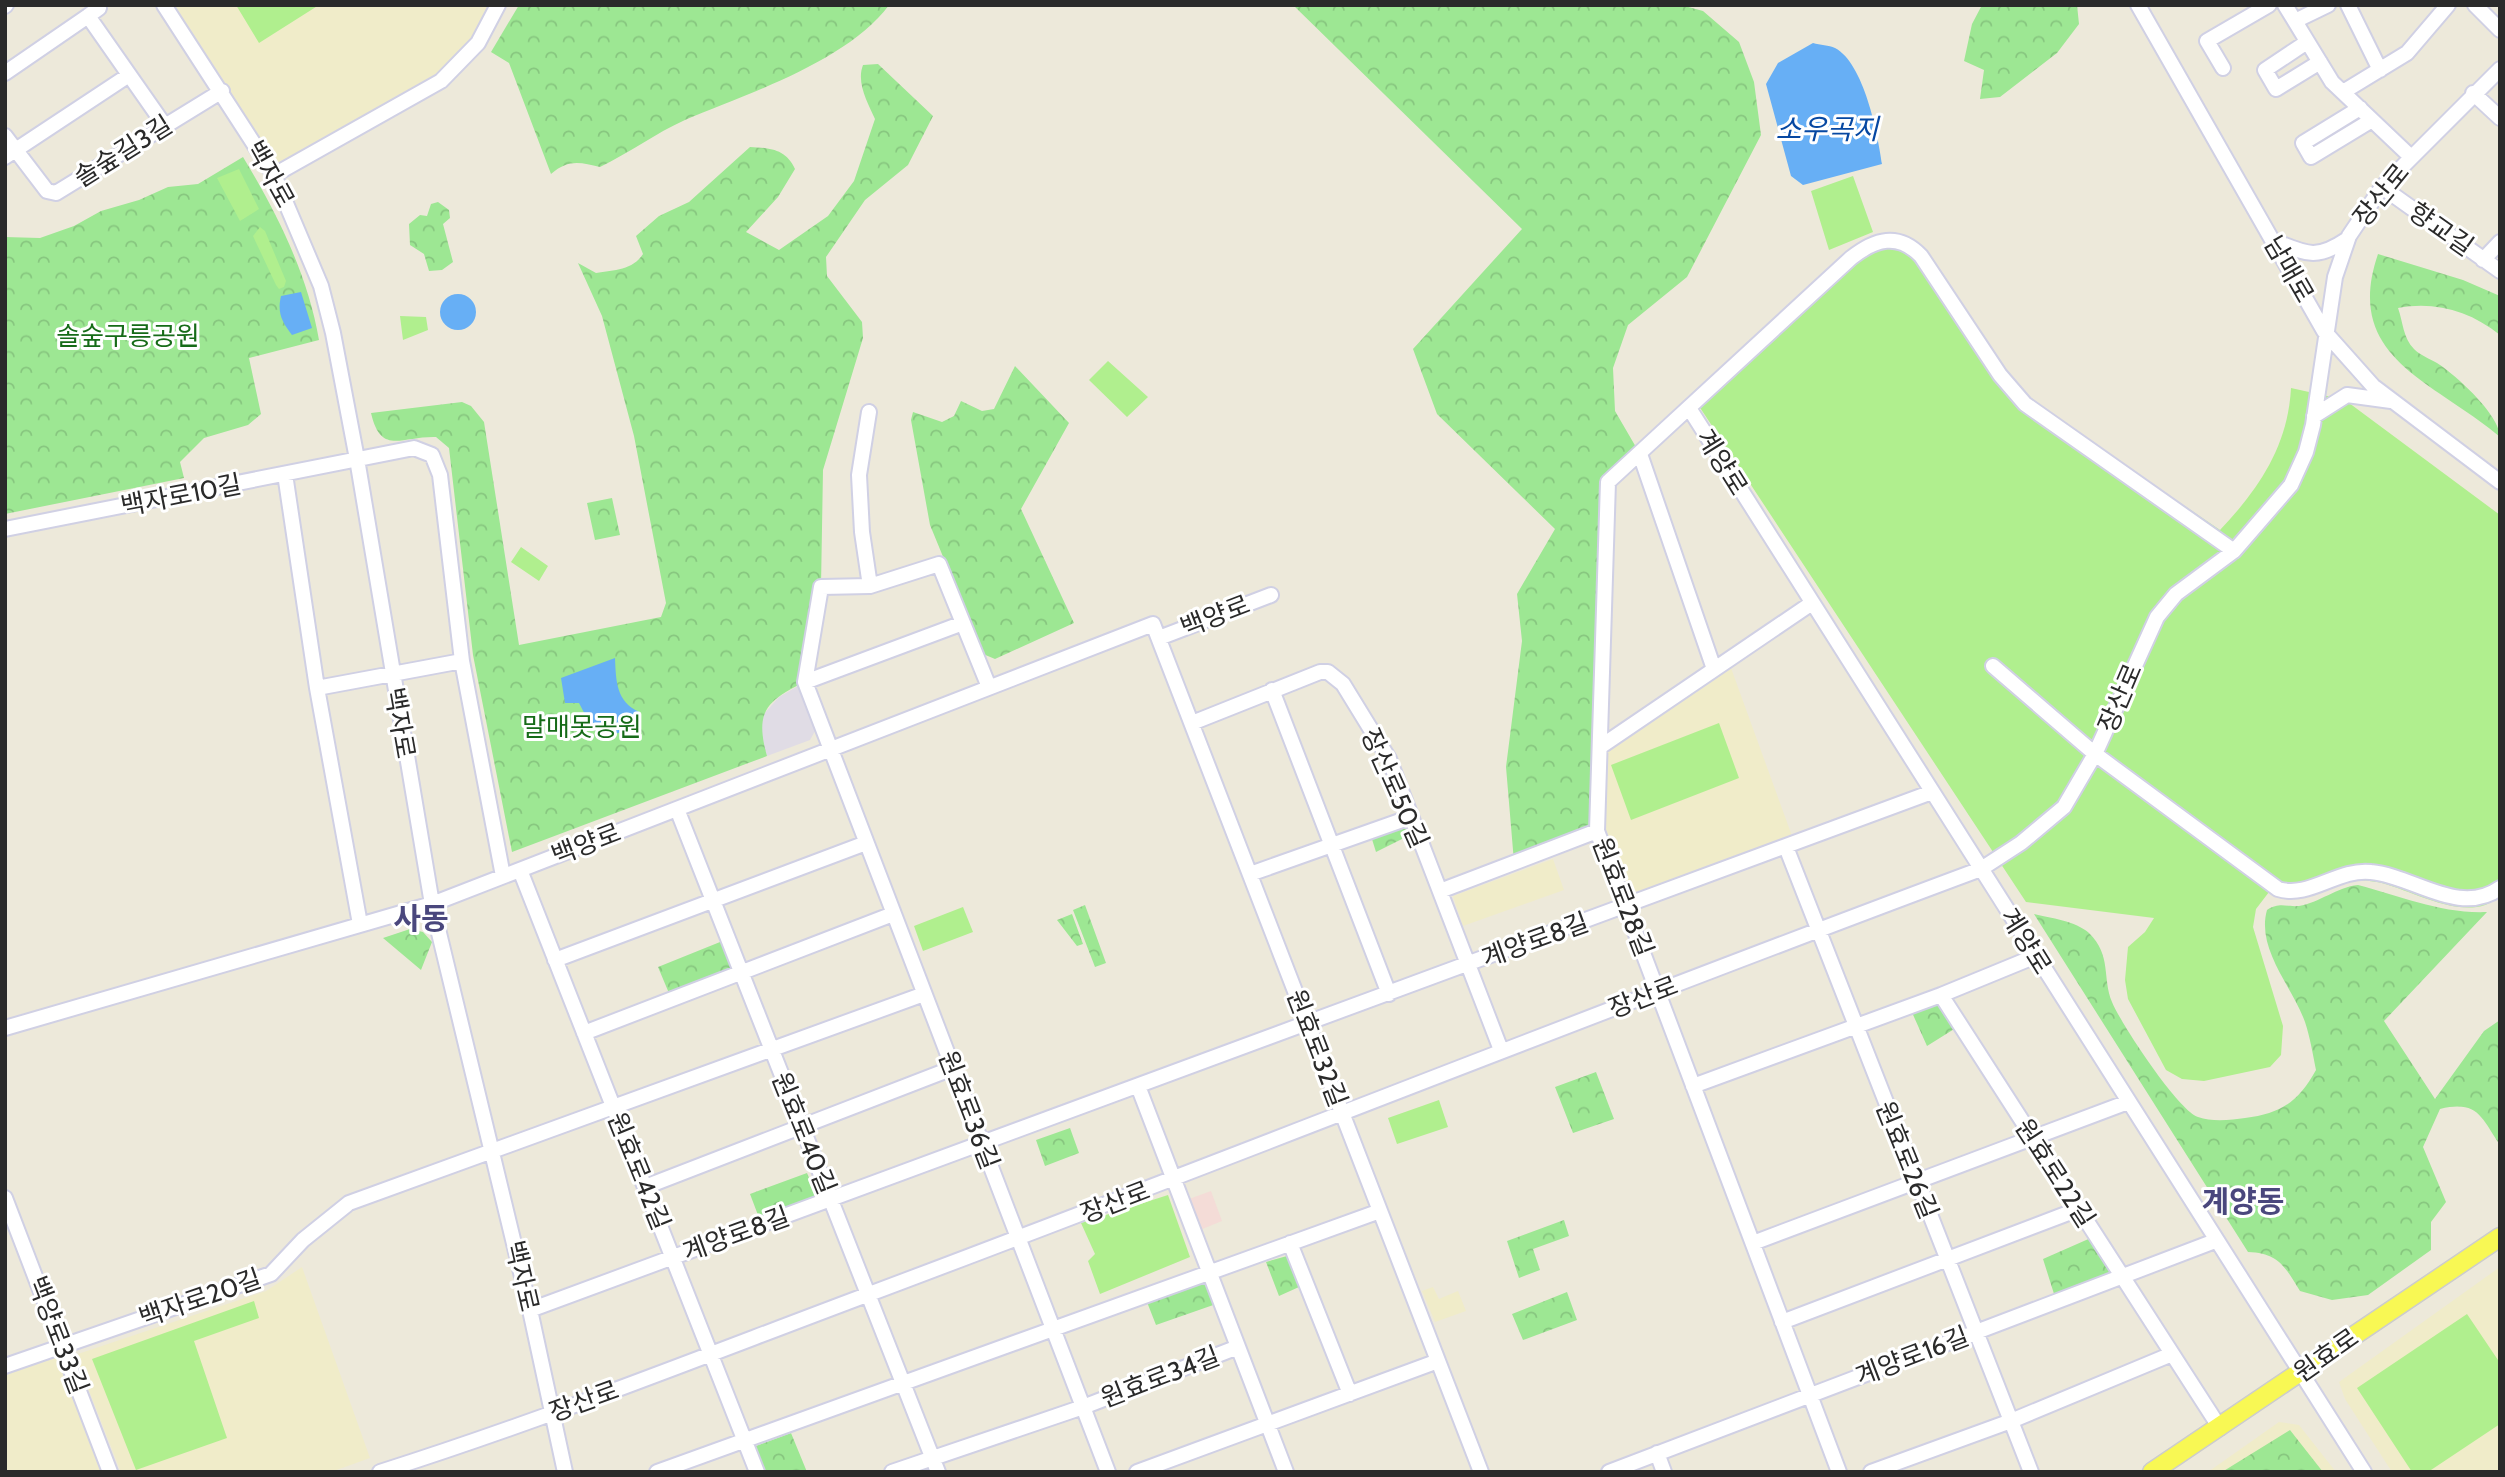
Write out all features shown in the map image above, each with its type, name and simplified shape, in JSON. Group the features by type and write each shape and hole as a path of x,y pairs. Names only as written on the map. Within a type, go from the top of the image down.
{"main road":[{"name":"원효로","path":"2152,1472 2500,1237"}],"street":[{"name":"백자로","path":"164,5 222,90 274,175 321,286 333,333 357,459 391,674 432,904 554,1412 565,1472"},
{"path":"274,175 441,81 478,43 498,5"},
{"name":"남매로","path":"2138,5 2324,331 2373,386 2500,482"},
{"path":"2223,68 2207,41 2269,5"},
{"path":"2285,5 2320,62 2343,92 2411,157"},
{"path":"2295,21 2328,5"},
{"path":"2347,5 2380,70"},
{"path":"2343,92 2407,53 2448,5"},
{"path":"2475,5 2500,30"},
{"path":"5,73 93,12 129,75 165,126"},
{"path":"2307,42 2265,70 2276,89 2320,62"},
{"name":"장산로","path":"380,1472 554,1412 1174,1180 1342,1111 1980,869 2021,843 2064,807 2095,754 2157,617 2176,594 2234,551 2291,485 2306,452 2314,416 2324,331 2338,262 2347,239 2382,187 2473,93 2500,69"},
{"path":"11,153 129,75"},
{"name":"솔숲길3길","path":"5,136 11,153 47,191 56,193 222,90"},
{"path":"2473,93 2500,118"},
{"path":"2360,108 2303,143 2311,157 2372,120"},
{"name":"향교길","path":"2382,187 2500,271"},
{"path":"2273,240 2309,255 2330,251 2347,239"},
{"name":"원효로28길","path":"1839,1472 1597,831 1608,482 1851,258 1877,242 1897,240 1921,256 2000,375 2025,404 2234,551"},
{"path":"2483,260 2500,242"},
{"path":"2314,416 2347,395 2392,401"},
{"name":"계양로","path":"1689,408 2364,1472"},
{"path":"869,412 859,475 862,532 870,586"},
{"name":"백자로10길","path":"5,529 414,448 424,449 437,461 462,661"},
{"path":"1640,454 1714,669"},
{"path":"285,474 317,688 360,924"},
{"path":"805,682 821,587 870,586 939,564 989,687"},
{"name":"백양로","path":"1159,638 1271,595"},
{"path":"1600,747 1812,603"},
{"path":"805,682 963,623"},
{"name":"백양로","path":"5,1028 432,904 1153,624"},
{"name":"원효로32길","path":"1153,624 1480,1472"},
{"path":"317,688 462,661 503,876"},
{"path":"1993,666 2095,754 2278,889 2298,892 2338,875 2358,871 2377,872 2460,898 2487,896 2500,888"},
{"name":"장산로50길","path":"1192,723 1320,672 1336,676 1389,759 1501,1050"},
{"name":"원효로36길","path":"805,682 982,1144 1021,1238 1108,1472"},
{"path":"1272,690 1389,993"},
{"name":"계양로8길","path":"530,1310 1932,792"},
{"name":"원효로40길","path":"677,809 938,1472"},
{"path":"1250,874 1411,817"},
{"path":"1440,891 1597,831"},
{"path":"555,960 866,843"},
{"name":"원효로26길","path":"1786,847 2031,1472"},
{"name":"원효로42길","path":"520,870 757,1472"},
{"path":"584,1033 894,915"},
{"path":"1693,1087 1941,995 2036,956"},
{"name":"백자로20길","path":"5,1366 271,1275 303,1240 349,1203 924,994"},
{"name":"원효로22길","path":"1941,995 2220,1428"},
{"path":"645,1187 953,1068"},
{"path":"1138,1086 1174,1180"},
{"path":"1753,1243 2128,1102"},
{"name":"원효로34길","path":"1174,1180 1286,1472"},
{"name":"백양로33길","path":"5,1198 110,1472"},
{"path":"1782,1322 2079,1209"},
{"path":"659,1471 1380,1210"},
{"name":"계양로16길","path":"1609,1472 2216,1241"},
{"path":"1290,1243 1350,1394"},
{"name":"원효로34길","path":"1083,1407 1238,1347"},
{"path":"1871,1472 2011,1421 2172,1354"},
{"path":"1137,1472 1438,1362"},
{"path":"892,1472 1083,1407"},
{"path":"1657,1453 1664,1472"}],"shaded area":[{"path":"164,5 498,5 463,61 274,175"},
{"path":"1731,668 1792,836 1628,898 1606,829 1605,749"},
{"path":"805,682 820,722 810,740 767,756 760,730 763,715 779,697"},
{"path":"1553,859 1564,890 1463,926 1453,896"},
{"path":"1211,1191 1222,1221 1200,1230 1189,1199"},
{"path":"302,1267 370,1458 331,1472 121,1472 75,1355 266,1291"},
{"path":"2500,1267 2500,1472 2392,1472 2345,1399 2339,1382"},
{"path":"1433,1287 1439,1299 1458,1291 1466,1311 1435,1322 1422,1291"},
{"path":"57,1354 102,1472 5,1472 5,1373"},
{"path":"2279,1422 2299,1425 2336,1472 2208,1472"}],"green space":[{"path":"236,5 319,5 259,43"},
{"path":"519,5 889,5 871,25 849,43 795,74 685,120 600,167 574,163 551,174 509,63 491,52"},
{"path":"1293,5 1681,5 1703,11 1739,42 1754,82 1761,135 1687,277 1628,325 1613,368 1615,411 1640,454 1608,482 1597,831 1514,862 1506,767 1522,641 1517,594 1555,529 1437,414 1413,349 1522,229"},
{"path":"1982,5 2077,5 2079,24 2057,53 2000,97 1980,99 1984,70 1964,61 1972,24"},
{"name":"말매못공원","path":"878,64 933,116 908,165 865,200 826,257 827,276 862,322 863,338 823,470 821,587 805,682 772,702 766,710 762,729 767,756 512,852 473,655 449,448 436,437 394,441 387,439 380,435 371,413 462,402 471,406 484,422 519,645 661,617 666,603 634,436 602,316 578,263 596,273 634,263 643,254 636,236 659,216 689,202 750,147 771,149 782,154 795,169 778,197 746,232 779,250 828,216 854,181 875,119 864,93 861,72 863,65"},
{"name":"솔숲구릉공원","path":"243,157 290,245 307,292 319,340 249,358 261,414 248,425 204,438 180,462 184,478 5,514 5,237 40,238 74,226 101,211 139,200 168,187 198,184"},
{"path":"239,169 259,209 240,221 217,178"},
{"path":"1853,176 1873,232 1829,250 1811,191"},
{"path":"438,202 449,210 450,218 443,224 453,262 442,270 429,271 424,254 410,245 409,224 420,215 427,216 431,204"},
{"path":"260,227 265,231 286,281 284,287 279,289 253,236"},
{"path":"1883,234 1907,238 1927,252 2009,379 2032,402 2220,530 2247,499 2278,448 2289,409 2291,388 2345,400 2500,515 2500,896 2487,904 2456,907 2391,886 2362,880 2297,895 2269,892 2256,909 2253,927 2283,1026 2281,1055 2270,1067 2204,1081 2182,1079 2166,1070 2128,999 2125,980 2128,947 2145,932 2154,918 2026,902 1691,394 1862,241"},
{"path":"2378,254 2463,280 2500,296 2500,335 2477,320 2452,310 2425,306 2398,308 2410,345 2445,369 2476,396 2493,418 2500,437 2423,382 2401,364 2384,343 2373,319 2370,290"},
{"path":"400,316 426,317 428,330 403,340"},
{"path":"1108,361 1148,397 1127,417 1089,380"},
{"path":"1015,366 1069,423 1021,509 1074,623 995,659 983,654 930,525 911,420 913,412 942,422 954,416 961,401 982,411 994,409"},
{"path":"612,498 620,535 595,540 587,503"},
{"path":"521,547 548,566 539,581 511,562"},
{"path":"1719,723 1739,778 1631,820 1611,765"},
{"path":"1404,824 1408,836 1376,852 1371,836"},
{"path":"2358,885 2438,907 2487,912 2384,1021 2435,1099 2484,1031 2500,1020 2500,1145 2483,1119 2471,1109 2440,1109 2423,1147 2446,1202 2431,1222 2431,1250 2368,1295 2332,1300 2300,1291 2285,1268 2274,1258 2248,1252 2034,914 2063,920 2084,929 2096,942 2104,959 2109,993 2117,1013 2177,1099 2189,1111 2203,1119 2234,1119 2269,1113 2288,1104 2303,1090 2316,1070 2305,1022 2266,939 2267,910 2279,905 2299,906"},
{"path":"1085,905 1106,963 1095,967 1073,910"},
{"path":"963,907 973,932 923,951 914,926"},
{"path":"1072,914 1083,944 1077,946 1057,920"},
{"path":"410,929 423,932 432,942 421,970 383,938"},
{"path":"725,940 738,971 671,998 658,967"},
{"path":"1941,997 1959,1026 1927,1046 1910,1008"},
{"path":"1596,1072 1614,1119 1573,1133 1555,1087"},
{"path":"1439,1100 1448,1127 1397,1144 1388,1118"},
{"path":"1070,1128 1079,1153 1045,1166 1036,1140"},
{"path":"807,1173 819,1201 761,1223 750,1194"},
{"path":"1168,1195 1190,1257 1100,1294 1088,1261 1095,1254 1081,1223"},
{"path":"1564,1220 1569,1236 1533,1249 1540,1270 1519,1278 1507,1241"},
{"path":"2093,1237 2116,1272 2055,1297 2043,1259"},
{"path":"1287,1256 1299,1287 1279,1296 1266,1262"},
{"path":"1204,1276 1219,1303 1156,1325 1145,1297"},
{"path":"1567,1292 1577,1320 1523,1340 1512,1314"},
{"path":"254,1301 259,1318 194,1341 227,1438 136,1470 92,1359"},
{"path":"2467,1314 2500,1363 2500,1424 2428,1472 2412,1472 2357,1388"},
{"path":"2290,1430 2323,1472 2222,1472"},
{"path":"791,1433 807,1472 760,1472 753,1454 756,1446"}],"water":[{"name":"소우곡지","path":"1813,43 1835,48 1854,68 1868,101 1882,164 1803,185 1791,176 1766,84 1778,63"},
{"path":"301,292 312,328 292,335 281,317 281,296"},
{"path":"458,294 471,299 476,312 471,325 458,330 445,325 440,312 445,299"},
{"path":"615,658 619,690 626,702 639,712 627,728 608,736 591,726 579,703 565,703 561,678"}],"district":[{"name":"사동","path":"421,919"},
{"name":"계양동","path":"2243,1202"}]}
